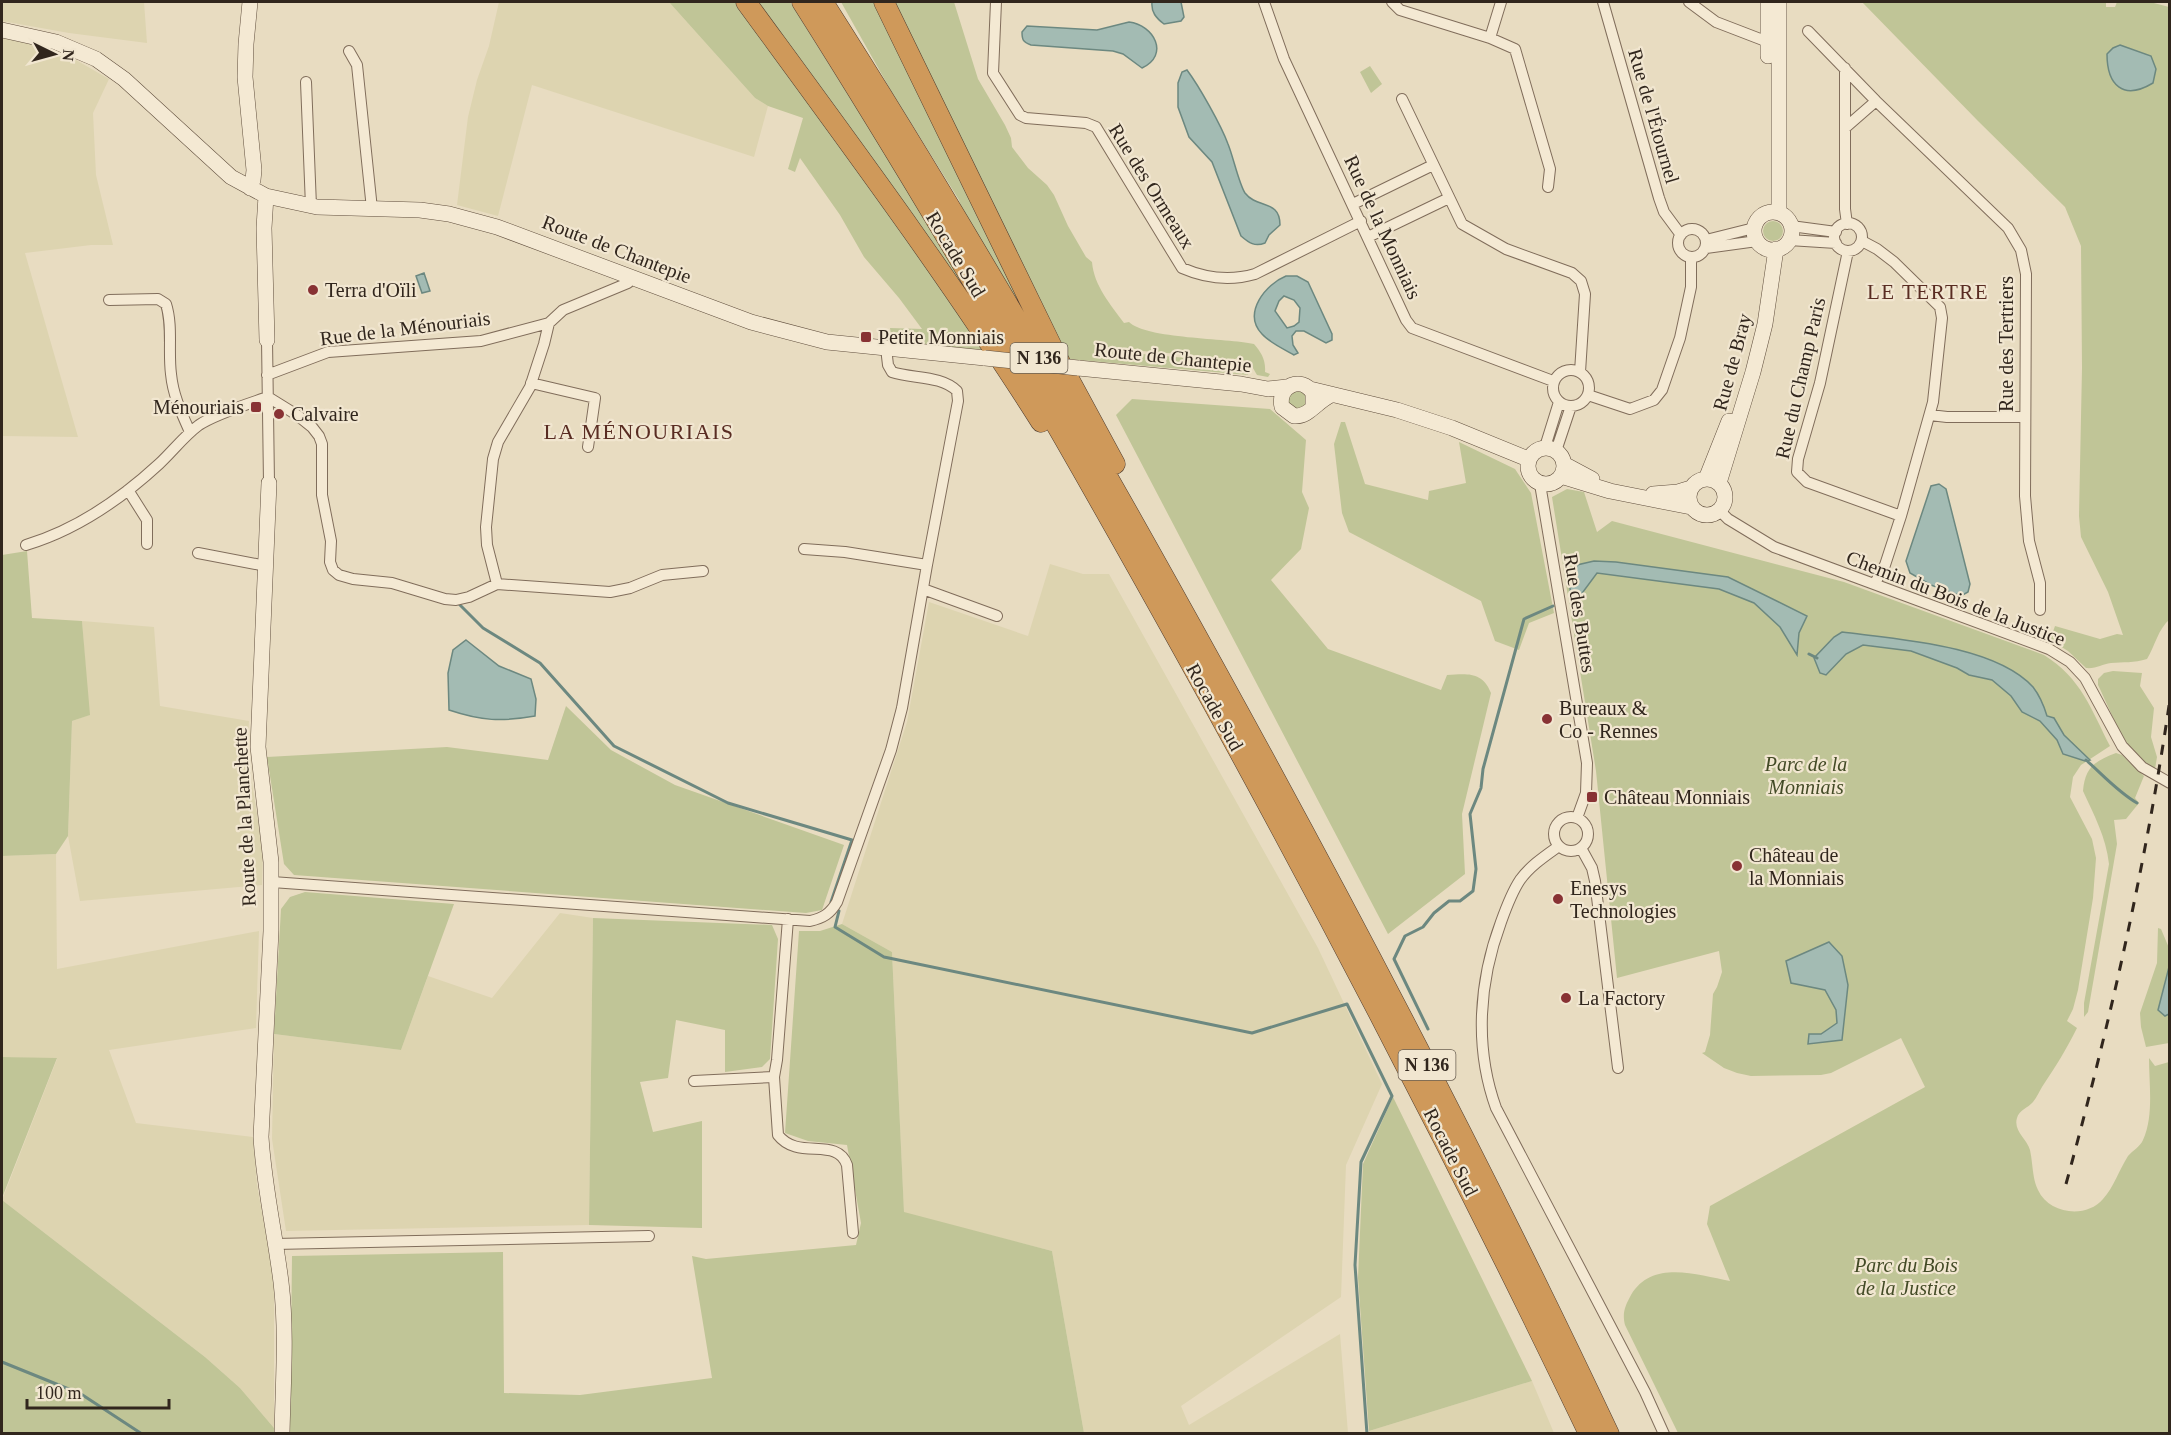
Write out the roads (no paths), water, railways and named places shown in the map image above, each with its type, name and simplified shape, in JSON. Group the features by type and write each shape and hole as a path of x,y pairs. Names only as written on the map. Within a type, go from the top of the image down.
{"highway":[{"path":"746,2 965,304 1107,528 1126,545"},
{"name":"Rocade Sud","path":"802,2 1016,354 1126,545 1286,836 1496,1240 1589,1434"},
{"name":"Rocade Sud","path":"823,2 1025,336 1166,581 1300,824 1410,1032 1518,1244 1609,1434"},
{"path":"834,2 846,22 850,45"},
{"path":"884,2 1060,362 1147,525 1166,581"}],"street":[{"path":"250,2 245,61 255,170 250,189"},
{"name":"Rue des Ormeaux","path":"996,2 993,73 1020,115 1026,118 1086,123 1096,127 1182,268 1196,274 1238,279 1255,274 1360,221"},
{"name":"Rue de la Monniais","path":"1264,2 1284,59 1406,320 1412,328 1553,381"},
{"path":"1392,2 1400,10 1490,38 1515,49 1550,169 1548,187"},
{"path":"1490,38 1501,2"},
{"name":"Rue de l'Étournel","path":"1602,2 1659,198 1664,212 1681,235"},
{"path":"1689,2 1694,8 1716,22 1768,42"},
{"path":"1768,2 1774,213"},
{"path":"1774,213 1779,2"},
{"name":"Route de Chantepie","path":"2,30 69,46 102,62 124,79 219,168 250,189 266,196 311,206 428,211 466,218 497,227 751,322 827,342 1241,384 1268,389 1287,387"},
{"name":"Rue des Tertriers","path":"1808,31 1876,101 2008,228 2021,250 2026,273 2025,496 2029,541 2040,583 2040,610"},
{"path":"349,51 357,65 372,209"},
{"path":"1845,68 1845,209 1847,224"},
{"path":"306,82 311,206"},
{"path":"1402,99 1462,224 1506,249 1572,273 1581,281 1585,294 1580,372"},
{"path":"1845,128 1876,101"},
{"path":"1353,204 1433,165"},
{"name":"Route de la Planchette","path":"266,196 264,219 269,483 258,747 272,882 261,1137 263,1170 281,1284 282,1434"},
{"path":"1368,237 1449,198"},
{"path":"1774,213 1784,216 1772,239 1759,218 1774,213"},
{"path":"1847,224 1859,228 1862,241 1857,248 1848,251 1841,249 1836,243 1836,232 1842,225 1847,224"},
{"path":"1688,230 1696,230 1701,232 1706,244 1700,255 1691,257 1680,250 1678,244 1681,235 1688,230"},
{"path":"1706,244 1836,232"},
{"path":"1772,239 1836,243"},
{"name":"Rue de Bray","path":"1713,481 1744,371 1772,239"},
{"path":"1862,241 1894,262 1940,307 1942,318 1930,415 1885,565 1875,583"},
{"name":"Rue du Champ Paris","path":"1848,251 1820,383 1798,459 1797,472 1807,482 1901,516"},
{"path":"1588,395 1630,409 1654,400 1662,390 1680,338 1691,287 1691,257"},
{"name":"Rue de la Ménouriais","path":"267,375 328,352 481,341 549,323 563,310 627,283 630,277"},
{"path":"109,300 158,299 166,304 169,314 174,396 190,432"},
{"path":"497,584 487,545 486,527 493,459 498,442 531,383 549,323"},
{"path":"272,882 810,921 823,918 832,911 891,750 902,708 958,401 957,391 942,381 907,377 892,372 888,365 886,348"},
{"path":"1568,369 1580,372 1588,382 1588,395 1581,404 1571,406 1559,402 1553,394 1553,381 1568,369"},
{"path":"531,383 595,398 588,447"},
{"path":"1331,395 1320,400 1303,416 1294,416 1285,411 1281,402 1281,397 1287,387 1296,383 1302,384 1310,389 1397,410 1452,428 1528,459"},
{"name":"Route de Chantepie","path":"1268,389 1281,402"},
{"path":"1310,389 1314,398 1312,407"},
{"path":"26,545 63,531 87,518 128,490 202,423 268,397 297,415 319,436 322,444 322,495 330,534 330,562 333,570 339,575 353,579 392,583 456,600 469,597 497,584 610,592 630,588 662,575 703,571"},
{"path":"1556,460 1559,402"},
{"path":"1556,460 1610,491 1691,507 1705,516 1720,511 1725,500 1725,494 1713,481 1700,480 1691,488 1678,492 1645,494 1597,481 1556,460 1535,451 1527,464 1530,476 1540,484 1549,484 1556,460 1571,406"},
{"path":"1930,415 2024,417"},
{"name":"Rue des Buttes","path":"1540,484 1587,763 1586,793 1577,818"},
{"path":"1691,488 1689,494 1691,507"},
{"path":"128,490 147,520 147,544"},
{"name":"Chemin du Bois de la Justice","path":"1720,511 1728,519 1774,547 1844,574 1875,583 1904,597 2031,641 2060,654 2085,678 2122,746 2130,756 2142,767 2169,783"},
{"path":"804,549 845,552 927,565"},
{"path":"198,553 266,566"},
{"path":"923,589 997,616"},
{"path":"1567,817 1577,818 1585,825 1588,835 1581,848 1567,851 1558,846 1554,832 1558,822 1567,817"},
{"path":"1558,846 1519,881 1494,941 1483,995 1483,1058 1496,1108 1645,1392 1664,1434"},
{"path":"1581,848 1592,868 1595,881 1618,1068"},
{"path":"788,919 774,1077 778,1135 792,1147 838,1151 845,1157 853,1233"},
{"path":"694,1081 774,1077"},
{"path":"275,1244 649,1236"}],"water":[{"path":"1152,2 1181,2 1184,17 1181,21 1164,24 1152,9"},
{"path":"1129,22 1146,29 1155,41 1157,49 1155,56 1142,68 1123,54 1113,51 1031,45 1022,37 1022,32 1027,26 1097,30"},
{"path":"2120,45 2151,56 2156,69 2153,83 2142,88 2125,90 2114,82 2110,74 2107,54"},
{"path":"1187,70 1220,127 1245,193 1250,198 1272,208 1279,217 1280,225 1269,235 1265,243 1252,244 1241,236 1212,162 1189,137 1178,107 1178,83 1182,72"},
{"path":"424,273 430,291 422,293 416,276"},
{"path":"1286,276 1297,276 1308,282 1332,334 1332,340 1326,343 1304,331 1296,331 1292,336 1293,345 1298,353 1294,355 1262,334 1256,326 1254,317 1256,309 1264,292","holes":["1284,296 1294,300 1300,308 1299,322 1287,328 1275,311"]},
{"path":"1939,484 1946,489 1970,584 1968,592 1961,596 1931,585 1910,573 1906,561 1931,486"},
{"path":"1594,561 1728,577 1807,616 1799,633 1797,655 1780,627 1754,603 1719,589 1597,573 1580,596 1571,597 1570,588 1577,565"},
{"path":"1842,632 1944,646 1995,662 2016,673 2033,687 2047,716 2054,718 2064,735 2090,760 2085,761 2063,754 2057,740 2040,721 2022,712 2011,696 1992,680 1969,675 1957,668 1911,651 1863,645 1846,654 1826,675 1820,673 1814,658"},
{"path":"466,640 499,666 531,679 536,699 535,716 492,719 449,710 448,673 453,650"},
{"path":"1829,942 1842,956 1848,985 1842,1040 1808,1044 1809,1034 1821,1034 1837,1023 1836,1010 1825,990 1791,983 1786,961"},
{"path":"2169,967 2169,1014 2165,1016 2158,1010"}],"waterway":[{"path":"460,605 483,628 540,663 614,746 728,803 852,840 831,902"},
{"path":"1428,1029 1394,959 1405,936 1423,927 1434,913 1449,901 1460,901 1473,891 1476,869 1470,814 1481,788 1483,769 1524,619 1553,606"},
{"path":"1809,654 1817,658"},
{"path":"2086,760 2117,789 2137,803"},
{"path":"839,911 835,927 884,957 1252,1033 1347,1004 1392,1096 1361,1162 1355,1265 1367,1434"},
{"path":"2,1362 81,1394 142,1434"}],"railway":[{"path":"2066,1184 2097,1064 2138,883 2170,699"}],"place":[{"name":"Terra d'Oïli","path":"313,290"},
{"name":"Petite Monniais","path":"866,337"},
{"name":"Ménouriais","path":"256,407"},
{"name":"Calvaire","path":"279,414"},
{"name":"Bureaux & Co - Rennes","path":"1547,719"},
{"name":"Château Monniais","path":"1592,797"},
{"name":"Château de la Monniais","path":"1737,866"},
{"name":"Enesys Technologies","path":"1558,899"},
{"name":"La Factory","path":"1566,998"}],"district":[{"name":"LE TERTRE","path":"1928,292"},
{"name":"LA MÉNOURIAIS","path":"639,431"}],"park label":[{"name":"Parc de la Monniais","path":"1806,776"},
{"name":"Parc du Bois de la Justice","path":"1906,1276"}]}
